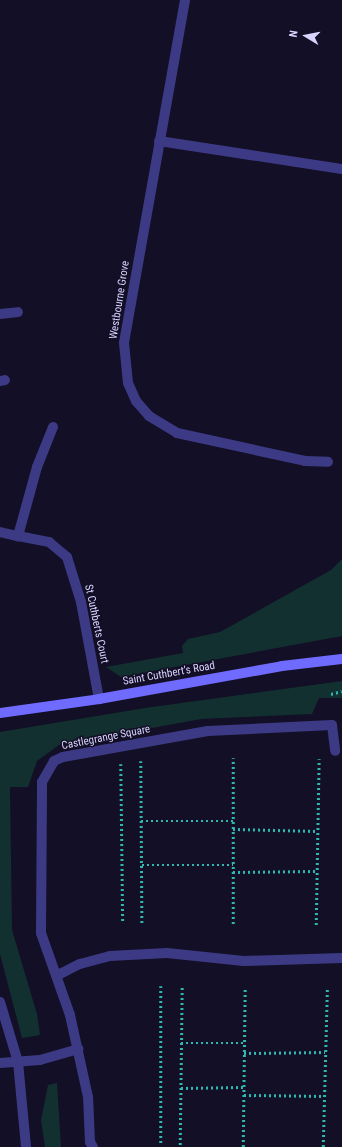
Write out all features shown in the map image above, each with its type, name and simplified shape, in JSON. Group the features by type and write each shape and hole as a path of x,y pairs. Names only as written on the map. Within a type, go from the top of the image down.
{"street":[{"name":"Westbourne Grove","path":"184,0 124,342 128,383 136,401 149,416 177,433 305,461 328,462"},
{"path":"160,141 342,168"},
{"path":"0,314 18,312"},
{"path":"18,536 37,467 53,427"},
{"name":"St Cuthberts Court","path":"0,532 49,542 67,557 81,602 99,699"},
{"name":"Saint Cuthbert’s Road","path":"0,713 99,699 282,666 342,659"},
{"name":"Castlegrange Square","path":"93,1147 90,1142 88,1097 78,1049 58,975 41,932 42,782 54,761 63,757 208,731 332,725 335,751"},
{"path":"58,975 80,964 110,956 167,953 244,961 342,958"},
{"path":"0,1002 18,1062 26,1147"},
{"path":"0,1063 40,1060 78,1049"}],"path":[{"path":"331,694 342,691"},
{"path":"316,925 319,754"},
{"path":"233,758 233,924"},
{"path":"141,761 142,923"},
{"path":"121,764 123,923"},
{"path":"141,820 233,821"},
{"path":"233,829 318,831"},
{"path":"142,865 233,865"},
{"path":"233,872 317,871"},
{"path":"161,986 161,1144"},
{"path":"180,1145 182,986"},
{"path":"243,1147 245,987"},
{"path":"323,1147 327,989"},
{"path":"181,1043 244,1044"},
{"path":"244,1053 326,1052"},
{"path":"181,1088 244,1087"},
{"path":"244,1095 324,1096"}],"green space":[{"path":"342,559 342,636 121,677 106,667 183,653 182,646 188,639 220,632 331,570"},
{"path":"342,681 342,698 319,698 312,714 201,719 59,745 37,761 28,787 10,787 12,930 37,1014 40,1035 22,1038 0,954 0,732 145,708"},
{"path":"57,1083 61,1147 45,1147 41,1120 48,1085"}]}
